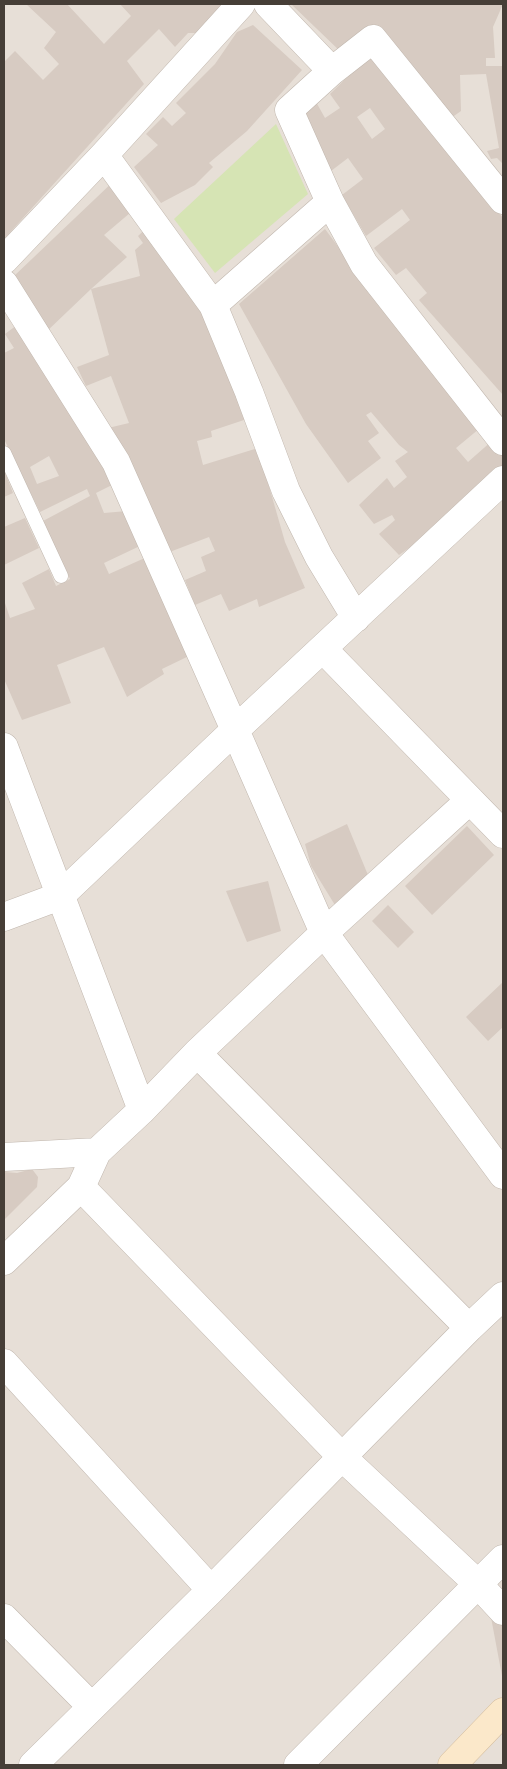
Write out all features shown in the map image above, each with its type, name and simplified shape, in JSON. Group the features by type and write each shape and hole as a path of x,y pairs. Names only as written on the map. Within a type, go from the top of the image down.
{"main road":[{"path":"452,1765 503,1712"}],"street":[{"path":"4,260 104,155 241,4"},
{"path":"268,4 332,71"},
{"path":"503,200 372,40 332,71 289,110 330,202 364,264 503,441"},
{"path":"104,155 213,305 249,392 286,491 319,557 356,618"},
{"path":"213,305 330,202"},
{"path":"4,284 116,462 324,933 503,1175"},
{"path":"4,917 60,896 503,480"},
{"path":"323,649 503,834"},
{"path":"4,747 142,1110"},
{"path":"4,1261 81,1187 97,1152 142,1110 196,1053 470,800"},
{"path":"196,1053 469,1328"},
{"path":"4,1157 97,1152"},
{"path":"81,1187 342,1456 478,1584 503,1611"},
{"path":"33,1765 211,1590 469,1328 503,1296"},
{"path":"4,1363 211,1590"},
{"path":"298,1765 503,1560"},
{"path":"4,1618 91,1706"}],"lane":[{"path":"4,453 61,576"}],"shaded area":[{"path":"4,4 503,4 503,1765 4,1765"}],"green space":[{"path":"276,124 308,194 215,273 174,219"}],"building":[{"path":"26,4 67,4 104,44 131,16 120,4 223,4 223,7 197,33 188,33 175,47 159,29 127,61 144,84 4,239 4,62 15,51 43,80 59,64 44,48 56,32"},
{"path":"291,4 503,4 493,27 495,58 486,58 486,66 503,66 503,164 497,158 491,159 487,151 499,148 486,74 460,75 461,111 451,118 374,24 342,53"},
{"path":"253,25 302,70 247,131 209,163 213,167 195,185 161,203 134,167 158,145 146,134 163,117 172,126 186,113 176,103 215,64 237,32"},
{"path":"372,53 503,218 503,395 419,300 427,293 406,268 396,275 374,248 410,220 402,209 366,236 342,195 363,179 348,158 331,171 301,113 316,102 325,118 340,108 330,94","holes":["370,108 385,129 372,139 357,117"]},
{"path":"116,179 137,207 104,235 127,257 45,333 13,277"},
{"path":"152,223 212,307 247,419 211,431 212,437 197,441 203,465 258,448 285,542 305,588 259,607 257,599 229,611 221,594 195,605 185,580 206,571 201,557 215,551 209,537 167,553 108,428 129,423 111,376 86,386 77,367 109,355 91,289 140,276 135,250 143,243 138,236"},
{"path":"325,229 354,268 491,419 456,448 468,462 501,433 503,436 503,467 429,534 399,555 379,534 395,520 392,515 374,524 359,505 387,478 394,488 407,477 395,461 408,452 399,445 371,412 366,415 379,433 368,441 381,458 348,483 306,424 239,304"},
{"path":"17,325 114,484 96,493 104,513 127,511 142,545 104,563 109,574 147,557 191,655 162,669 164,674 127,697 104,647 57,665 71,703 22,720 4,679 4,600 10,618 35,609 22,583 49,569 56,586 70,579 43,521 90,496 87,489 40,512 4,439 4,353 14,348 5,334","holes":["49,456 59,476 37,484 30,467"]},
{"path":"4,470 13,493 4,497"},
{"path":"25,518 39,548 4,565 4,527"},
{"path":"347,824 370,880 338,910 311,866 305,844"},
{"path":"467,826 494,855 432,915 405,886"},
{"path":"268,881 281,931 247,942 226,891"},
{"path":"388,905 414,932 398,948 372,921"},
{"path":"503,982 503,1027 488,1041 466,1017"},
{"path":"32,1169 38,1177 37,1187 4,1220 4,1172 17,1173"},
{"path":"490,1612 503,1625 503,1676 502,1676"}]}
